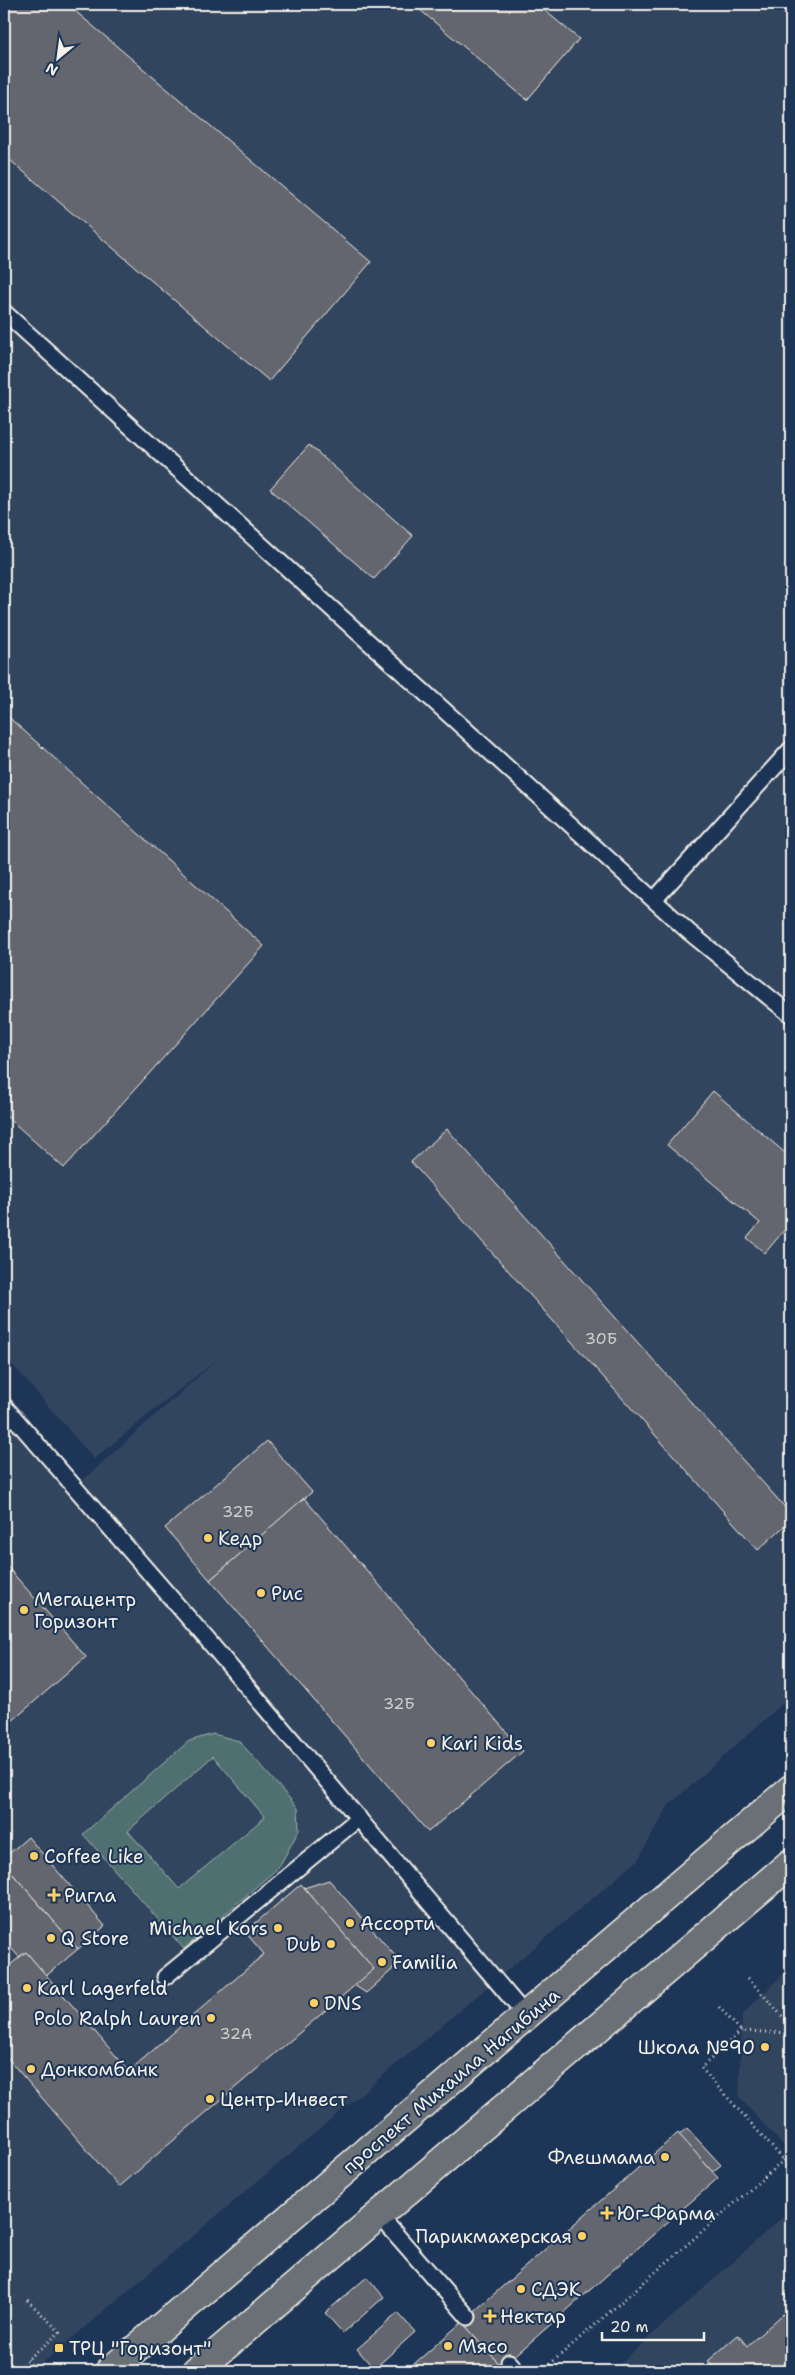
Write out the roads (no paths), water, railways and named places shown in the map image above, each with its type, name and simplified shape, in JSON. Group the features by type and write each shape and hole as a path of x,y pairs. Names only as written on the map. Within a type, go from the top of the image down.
{"main road":[{"name":"проспект Михаила Нагибина","path":"110,2371 791,1789"},
{"path":"196,2371 791,1863"}],"lane":[{"path":"4,312 689,932 791,1015"},
{"path":"654,900 791,749"},
{"path":"4,1406 205,1637 526,2016"},
{"path":"165,1977 359,1818"},
{"path":"379,2215 468,2317"}],"place":[{"name":"Кедр","path":"208,1538"},
{"name":"Рис","path":"261,1593"},
{"name":"Мегацентр Горизонт","path":"24,1610"},
{"name":"Kari Kids","path":"431,1743"},
{"name":"Coffee Like","path":"34,1856"},
{"name":"Ригла","path":"54,1895"},
{"name":"Ассорти","path":"350,1923"},
{"name":"Michael Kors","path":"278,1928"},
{"name":"Q Store","path":"51,1938"},
{"name":"Dub","path":"331,1944"},
{"name":"Familia","path":"382,1962"},
{"name":"Karl Lagerfeld","path":"27,1988"},
{"name":"DNS","path":"314,2003"},
{"name":"Polo Ralph Lauren","path":"211,2018"},
{"name":"Школа №90","path":"765,2047"},
{"name":"Донкомбанк","path":"31,2069"},
{"name":"Центр-Инвест","path":"210,2099"},
{"name":"Флешмама","path":"665,2157"},
{"name":"Юг-Фарма","path":"607,2213"},
{"name":"Парикмахерская","path":"582,2236"},
{"name":"СДЭК","path":"521,2289"},
{"name":"Нектар","path":"490,2316"},
{"name":"Мясо","path":"448,2346"},
{"name":"ТРЦ \"Горизонт\"","path":"59,2348"}]}
